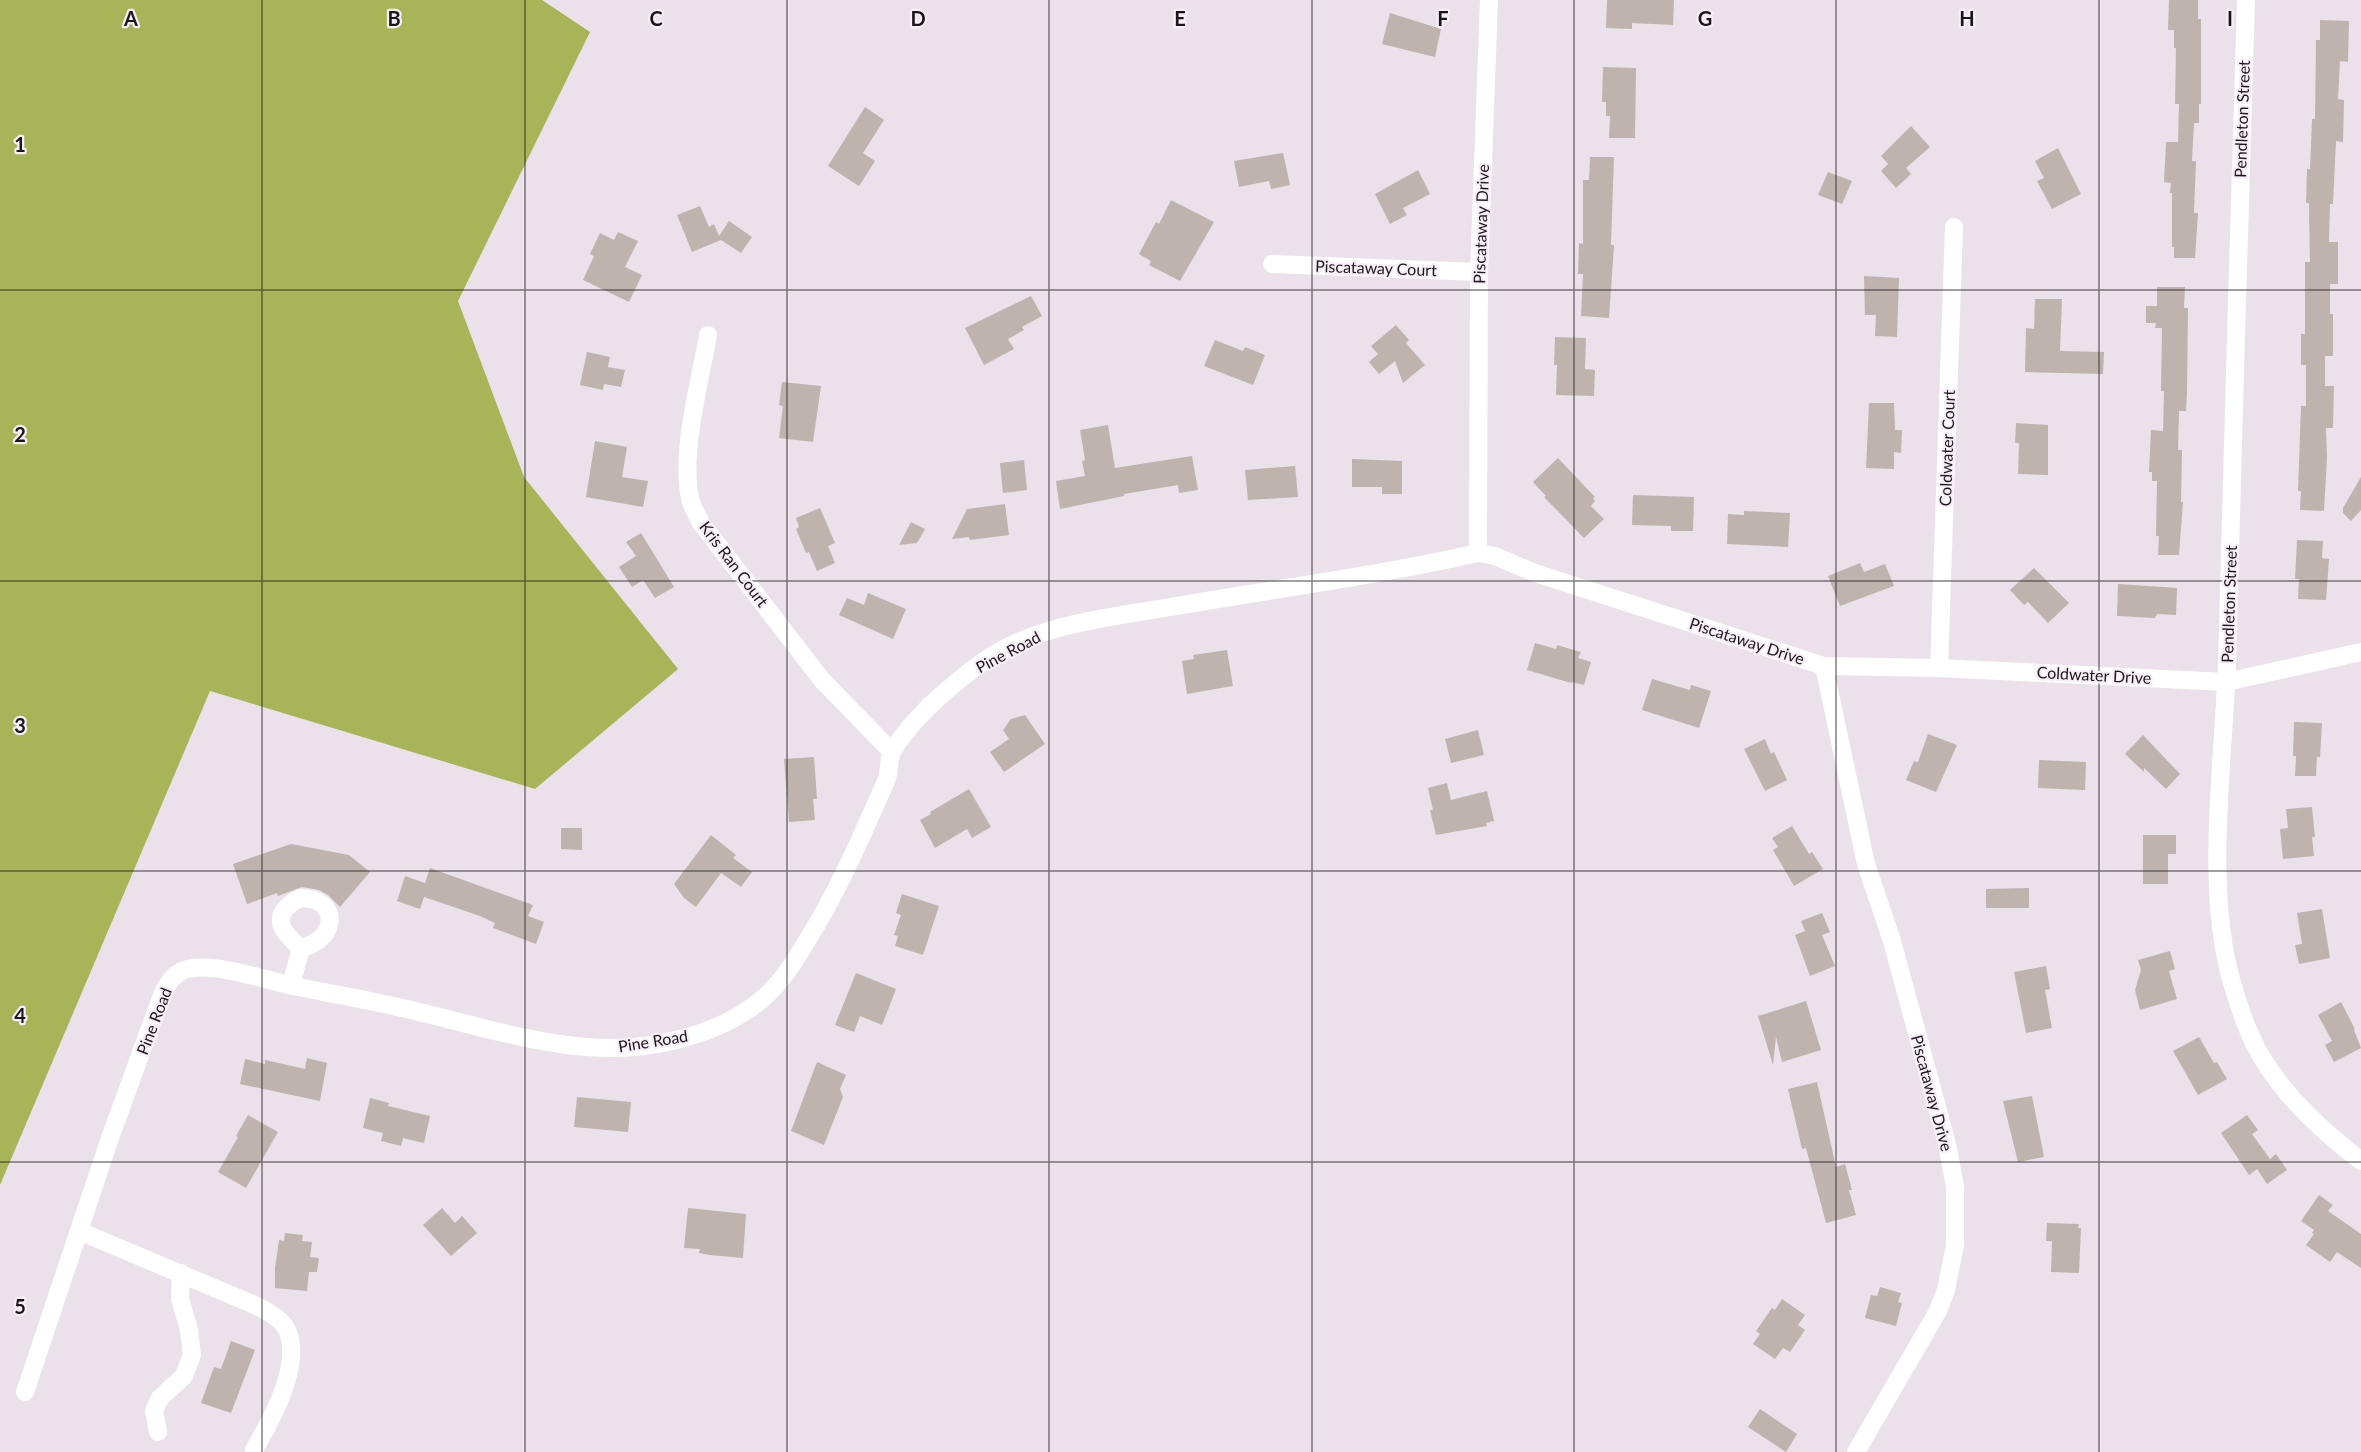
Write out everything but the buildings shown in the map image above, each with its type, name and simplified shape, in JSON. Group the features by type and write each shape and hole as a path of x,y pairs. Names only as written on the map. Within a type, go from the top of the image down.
{"street":[{"name":"Piscataway Drive","path":"1489,0 1479,272 1478,553 1495,556 1535,573 1824,666 1866,864 1898,964 1947,1144 1955,1187 1955,1245 1942,1301 1856,1452"},
{"name":"Pendleton Street","path":"2246,0 2226,682 2218,854 2220,903 2232,981 2247,1025 2264,1061 2310,1117 2361,1161"},
{"name":"Coldwater Court","path":"1939,668 1954,227"},
{"name":"Piscataway Court","path":"1272,264 1479,272"},
{"name":"Kris Ran Court","path":"708,335 687,453 687,480 692,503 701,523 822,680 891,751"},
{"name":"Pine Road","path":"25,1392 110,1138 161,998 170,980 178,972 189,968 204,968 405,1008 529,1039 581,1047 615,1048 664,1043 712,1029 758,1002 773,989 798,956 832,899 888,776 891,751 950,686 988,659 1039,633 1245,594 1421,566 1478,553"},
{"name":"Coldwater Drive","path":"1824,666 1939,668 2226,682 2361,652"},
{"path":"291,986 301,948"},
{"path":"79,1231 268,1312 284,1325 289,1333 291,1358 287,1382 254,1450"},
{"path":"158,1432 154,1411 160,1398 184,1376 192,1355 189,1330 180,1299 181,1273"}],"green space":[{"path":"0,0 542,0 590,32 458,301 524,477 678,669 535,789 210,691 0,1185"}]}
